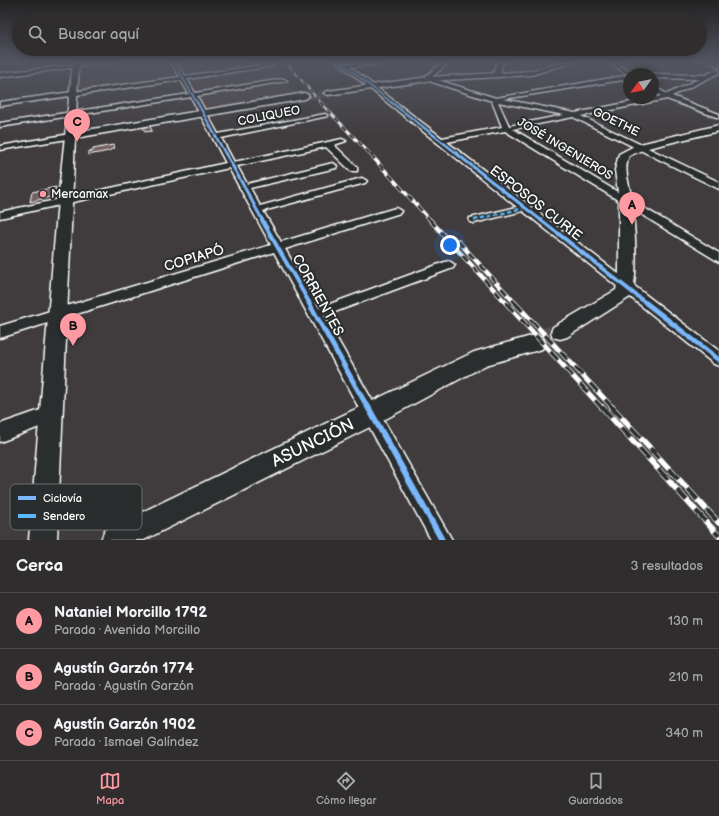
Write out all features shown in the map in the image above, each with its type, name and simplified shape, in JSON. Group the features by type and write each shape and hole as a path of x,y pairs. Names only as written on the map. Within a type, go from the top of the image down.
{"main road":[{"path":"46,484 52,414 64,201 74,87"},
{"path":"328,93 372,87"},
{"path":"70,136 305,96"},
{"path":"560,332 624,293 626,287 624,200 621,158 624,154 640,147 719,128"},
{"name":"ASUNCIÓN","path":"142,527 372,414 481,358 534,343"},
{"path":"42,540 43,530"},
{"name":"ASUNCIÓN","path":"115,540 135,530"}],"street":[{"path":"0,104 123,87"},
{"name":"CORRIENTES","path":"189,87 442,540"},
{"path":"0,125 240,87"},
{"name":"ESPOSOS CURIE","path":"373,87 524,208 719,360"},
{"name":"GOETHE","path":"455,87 496,100 574,116 719,186"},
{"path":"496,100 570,87"},
{"path":"441,141 668,97 687,87"},
{"path":"659,92 668,97 719,116"},
{"name":"JOSÉ INGENIEROS","path":"496,100 495,102 506,128 719,258"},
{"name":"COLIQUEO","path":"216,137 325,116"},
{"path":"0,148 70,136"},
{"path":"0,215 342,141"},
{"path":"328,144 354,169"},
{"path":"244,187 333,166"},
{"path":"257,210 362,181"},
{"path":"474,220 524,208"},
{"name":"COPIAPÓ","path":"0,332 396,211"},
{"path":"316,314 449,265"},
{"path":"0,433 52,414"}],"shaded area":[{"path":"68,87 137,87 67,97"},
{"path":"184,87 291,87 302,99 200,116"}],"building":[{"path":"150,126 152,131 145,132 143,127"},
{"path":"113,145 114,148 109,151 88,155 88,152 93,151 93,149"},
{"name":"Mercamax","path":"56,187 54,196 30,202 32,192"}],"tunnel":[{"path":"305,96 328,93"},
{"path":"535,343 560,332"}],"railway":[{"path":"308,87 321,103"},
{"path":"320,102 371,155"},
{"path":"370,154 431,221"},
{"path":"430,220 507,304"},
{"path":"458,241 516,304"},
{"path":"506,303 602,408"},
{"path":"515,303 613,408"},
{"path":"602,407 719,536"},
{"path":"612,407 719,523"}],"marked path":[{"path":"474,220 524,208"}],"cycle path":[{"path":"188,87 442,540"},
{"path":"372,87 719,360"}],"place":[{"name":"Agustín Garzón 1902","path":"77,142"},
{"name":"Mercamax","path":"43,194"},
{"name":"Nataniel Morcillo 1792","path":"632,225"},
{"name":"Agustín Garzón 1774","path":"73,346"}]}
